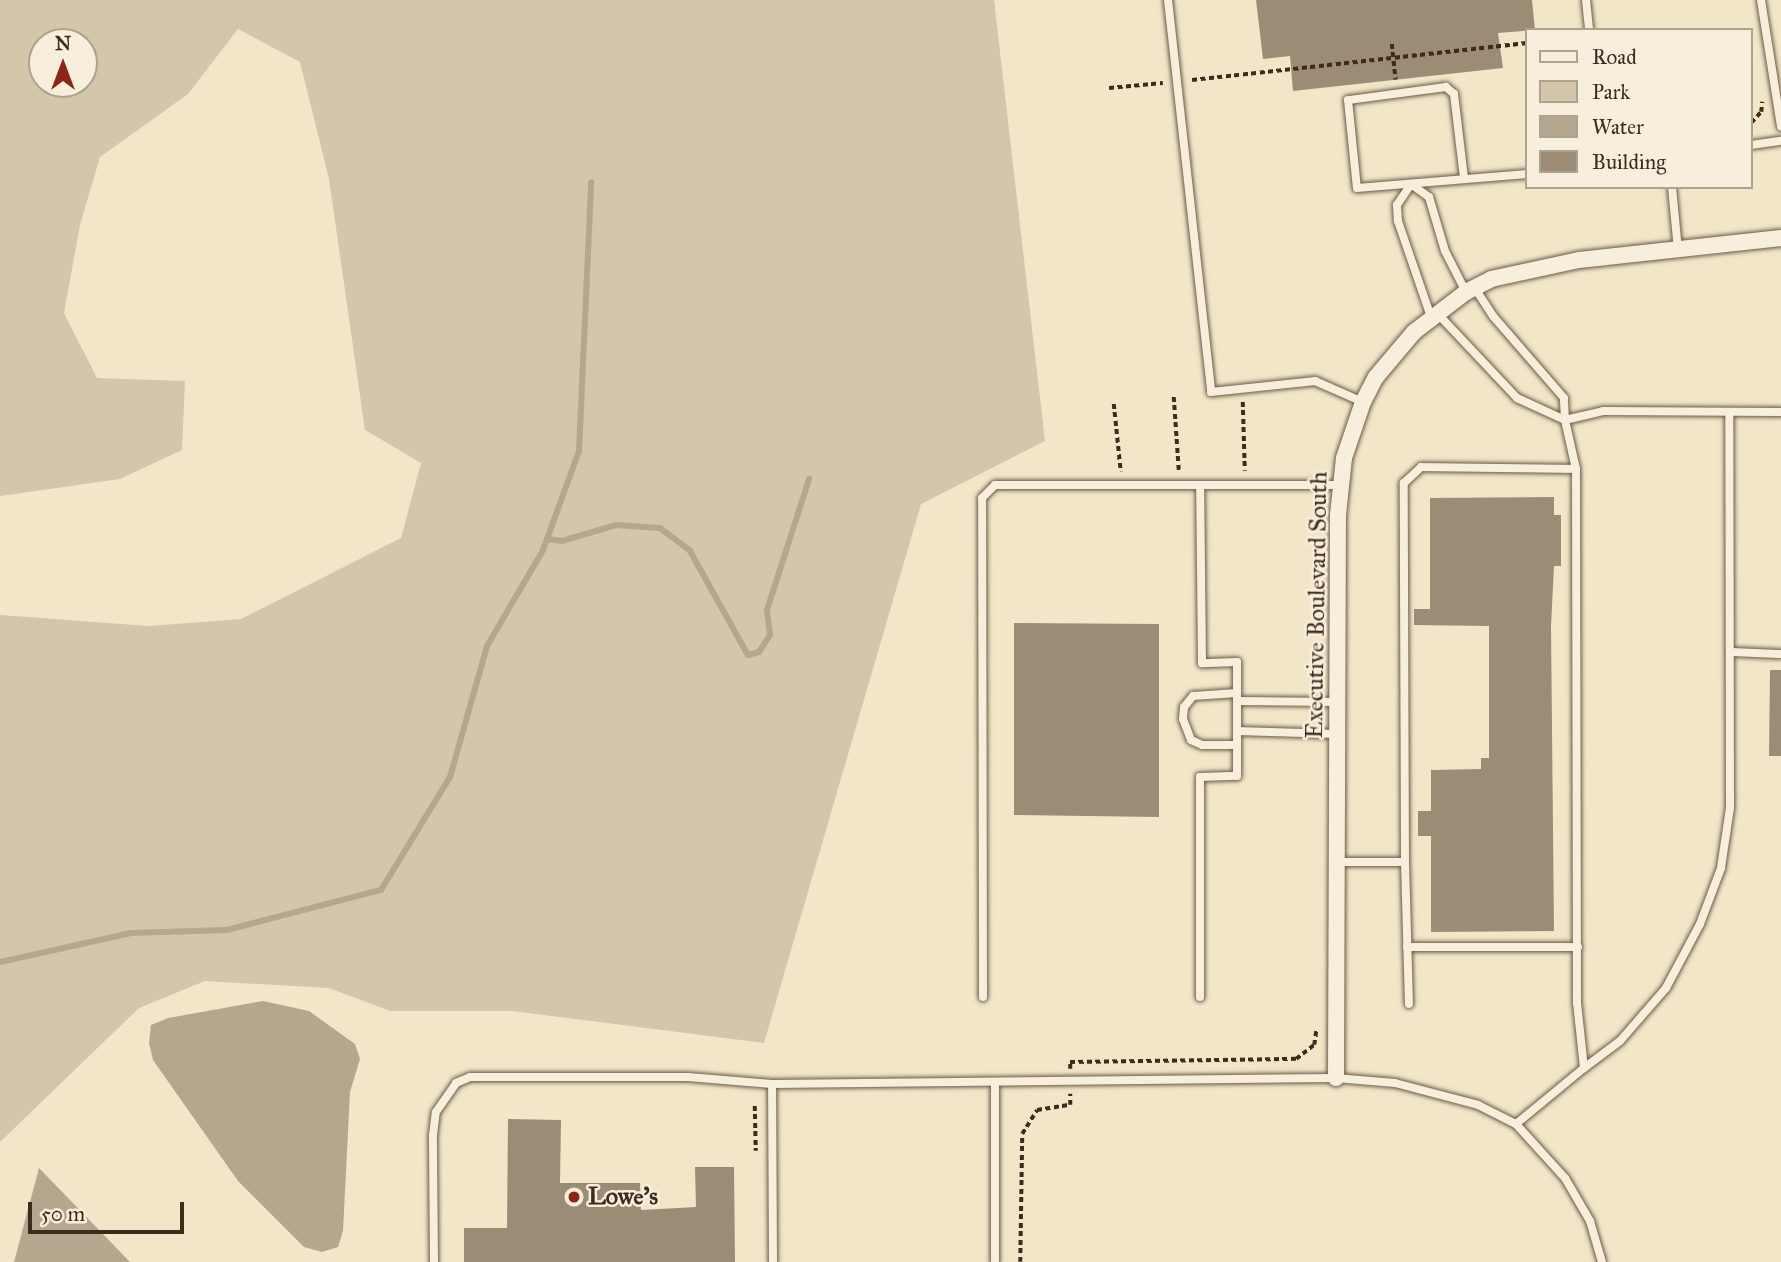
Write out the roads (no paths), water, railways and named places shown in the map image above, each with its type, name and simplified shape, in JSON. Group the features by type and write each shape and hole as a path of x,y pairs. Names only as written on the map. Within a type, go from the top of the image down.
{"street":[{"name":"Executive Boulevard South","path":"1336,1078 1339,485 1363,401 1395,352 1434,314 1470,289 1547,264 1781,239"}],"lane":[{"path":"1168,0 1211,392 1315,381 1363,401"},
{"path":"1586,0 1589,28"},
{"path":"1761,0 1768,61 1778,77 1781,126"},
{"path":"1464,178 1454,94 1446,88 1348,100 1357,188 1526,174"},
{"path":"1753,145 1781,141"},
{"path":"1411,184 1429,197 1446,251 1470,289 1564,398 1565,420 1576,468 1577,947 1584,1068"},
{"path":"1411,184 1397,205 1398,221 1434,314 1517,398 1565,420 1603,411 1781,412"},
{"path":"1672,189 1678,250"},
{"path":"1516,1124 1620,1041 1665,988 1700,923 1720,868 1730,808 1729,412"},
{"path":"1409,1004 1405,862 1404,483 1421,467 1576,468"},
{"path":"983,997 982,498 995,485 1339,485"},
{"path":"1200,485 1202,663 1237,662 1237,776 1200,777 1200,997"},
{"path":"1730,652 1780,653"},
{"path":"1237,745 1202,745 1191,740 1183,719 1184,707 1193,696 1337,702"},
{"path":"1237,731 1337,734"},
{"path":"1337,862 1405,862"},
{"path":"1407,947 1577,947"},
{"path":"434,1262 433,1135 436,1112 457,1083 470,1077 688,1077 772,1084 1336,1078 1395,1083 1478,1105 1516,1124 1565,1178 1590,1221 1602,1262"},
{"path":"995,1082 995,1262"},
{"path":"772,1084 773,1262"}],"water":[{"path":"263,1001 309,1011 355,1044 360,1059 350,1092 343,1231 338,1247 322,1252 304,1247 238,1181 153,1060 149,1043 151,1025 168,1018"},
{"path":"39,1168 130,1262 14,1262"}],"waterway":[{"path":"0,962 131,933 227,930 381,890 450,777 487,646 543,550 579,451 591,182"},
{"path":"547,539 562,541 616,525 660,528 690,551 748,655 759,652 770,635 767,610 809,479"}],"place":[{"name":"Lowe's","path":"574,1197"}]}
